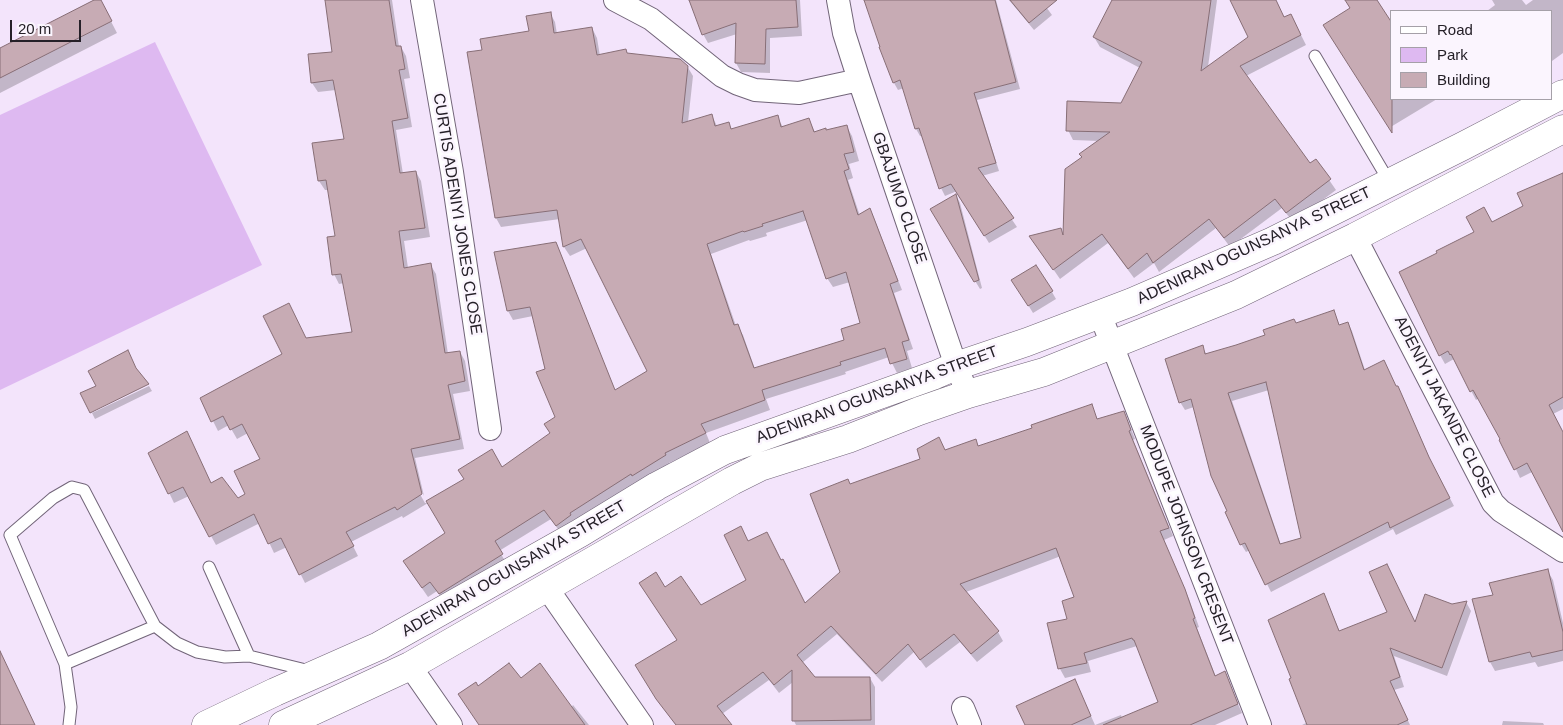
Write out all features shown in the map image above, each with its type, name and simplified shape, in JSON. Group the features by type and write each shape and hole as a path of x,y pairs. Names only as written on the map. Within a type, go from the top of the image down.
{"main road":[{"name":"ADENIRAN OGUNSANYA STREET","path":"206,725 283,688 379,646 580,533 657,486 725,450 1027,342 1132,302 1273,241 1551,100"},
{"name":"ADENIRAN OGUNSANYA STREET","path":"294,720 410,666 732,481 760,467 848,439 968,394 1044,372 1236,295 1355,237 1563,129"},
{"path":"283,688 294,720"}],"street":[{"name":"CURTIS ADENIYI JONES CLOSE","path":"422,0 452,172 490,429"},
{"path":"615,0 651,19 722,76 755,90 799,93 859,80"},
{"name":"GBAJUMO CLOSE","path":"838,0 844,33 859,80 956,366 968,394"},
{"name":"ADENIYI JAKANDE CLOSE","path":"1355,237 1493,503 1501,511 1563,551"},
{"name":"MODUPE JOHNSON CRESENT","path":"1100,314 1260,725"},
{"path":"548,588 642,725"},
{"path":"410,666 451,725"}],"lane":[{"path":"1315,56 1390,183"},
{"path":"69,725 71,707 65,664 10,535 53,498 72,487 84,490 155,626 177,643 197,652 225,657 249,656 319,673"},
{"path":"209,567 249,656"},
{"path":"65,664 155,626"}],"green space":[{"path":"155,42 262,265 0,390 0,115"}],"building":[{"path":"94,0 101,0 112,21 0,78 0,48"},
{"path":"325,0 389,0 396,46 401,46 405,69 399,70 408,118 392,121 400,173 416,171 425,228 399,231 404,268 431,263 445,353 460,351 465,381 448,385 460,439 411,449 422,494 397,510 395,507 346,532 354,546 299,575 281,538 268,544 254,514 209,537 183,487 168,494 148,453 187,431 211,483 222,477 238,498 245,494 234,471 260,459 242,424 230,430 223,416 211,422 200,398 282,354 263,316 289,303 306,338 352,332 341,274 332,275 327,237 335,236 326,180 318,181 312,143 344,139 333,80 311,83 308,54 332,52"},
{"path":"689,0 796,0 798,27 766,29 765,64 735,63 736,23 702,35"},
{"path":"864,0 995,0 1016,82 974,93 996,163 978,168 1014,218 984,236 951,184 939,189 919,128 915,129 900,80 893,83"},
{"path":"1010,0 1057,0 1029,23"},
{"path":"1112,0 1211,0 1201,71 1248,37 1230,0 1276,0 1284,17 1291,14 1301,35 1240,66 1310,163 1316,159 1331,179 1286,213 1275,199 1224,238 1209,219 1153,263 1147,253 1128,269 1102,234 1053,270 1029,236 1061,228 1063,235 1065,169 1082,157 1079,154 1110,132 1066,131 1067,101 1121,103 1142,62 1093,37"},
{"path":"1345,0 1377,0 1390,20 1392,133 1323,25 1350,8"},
{"path":"551,12 554,33 592,27 597,55 626,49 627,53 680,59 688,66 682,123 712,114 715,126 729,122 731,129 778,115 781,127 809,118 814,132 847,125 854,152 844,154 849,169 844,171 858,215 870,208 898,281 890,284 909,340 902,342 907,359 890,364 885,348 840,362 841,365 762,390 765,400 701,424 706,433 665,453 666,455 632,476 631,474 570,513 571,515 556,526 544,510 495,541 503,554 439,594 430,582 422,588 403,561 445,533 426,501 464,479 458,470 492,449 502,467 550,433 544,424 555,417 536,372 545,369 530,307 507,311 494,252 556,242 615,390 647,371 581,239 563,247 557,210 495,218 467,52 482,50 480,39 529,31 526,16","holes":["803,211 826,279 846,272 860,323 841,329 844,340 754,368 738,324 734,325 707,244"]},
{"path":"1563,173 1563,397 1549,405 1563,432 1563,532 1527,463 1514,470 1500,439 1473,390 1470,392 1451,354 1448,351 1439,356 1399,272 1474,232 1466,217 1484,207 1492,222 1523,206 1517,193"},
{"path":"956,194 979,280 974,282 930,209"},
{"path":"1036,265 1053,291 1028,306 1011,280"},
{"path":"1334,310 1339,325 1348,322 1364,370 1384,360 1450,498 1390,528 1388,522 1265,585 1245,543 1240,545 1225,512 1227,511 1211,476 1191,399 1179,403 1165,359 1203,345 1205,354 1265,335 1263,330 1294,319 1296,323","holes":["1266,382 1301,538 1280,544 1228,393"]},
{"path":"128,350 136,368 149,384 90,413 80,393 96,386 88,371"},
{"path":"1092,404 1097,419 1124,411 1131,430 1129,431 1169,528 1160,531 1185,589 1195,618 1193,619 1215,676 1225,671 1238,704 1190,725 1103,725 1158,702 1132,638 1084,653 1087,663 1058,669 1047,623 1067,619 1062,601 1074,597 1056,548 960,584 999,631 971,654 954,634 920,660 908,644 876,674 831,626 797,655 815,677 870,677 871,720 792,721 792,670 774,685 763,672 717,706 732,725 676,725 656,699 635,665 677,640 639,583 656,572 665,587 681,576 701,605 746,580 724,535 741,526 748,541 767,532 805,603 840,572 810,494 848,479 850,484 920,459 917,449 939,437 945,450 976,439 978,446 1032,428 1031,425"},
{"path":"1387,564 1415,622 1425,594 1452,604 1467,601 1442,668 1390,648 1400,677 1390,681 1408,720 1397,725 1307,725 1268,620 1324,593 1339,631 1387,612 1369,572"},
{"path":"1548,569 1563,632 1563,650 1532,657 1530,652 1489,662 1472,599 1493,595 1489,583"},
{"path":"0,651 35,725 0,725"},
{"path":"509,663 521,678 540,663 585,725 479,725 458,694 476,682 478,686"},
{"path":"1075,679 1091,716 1071,725 1025,725 1016,706"}]}
